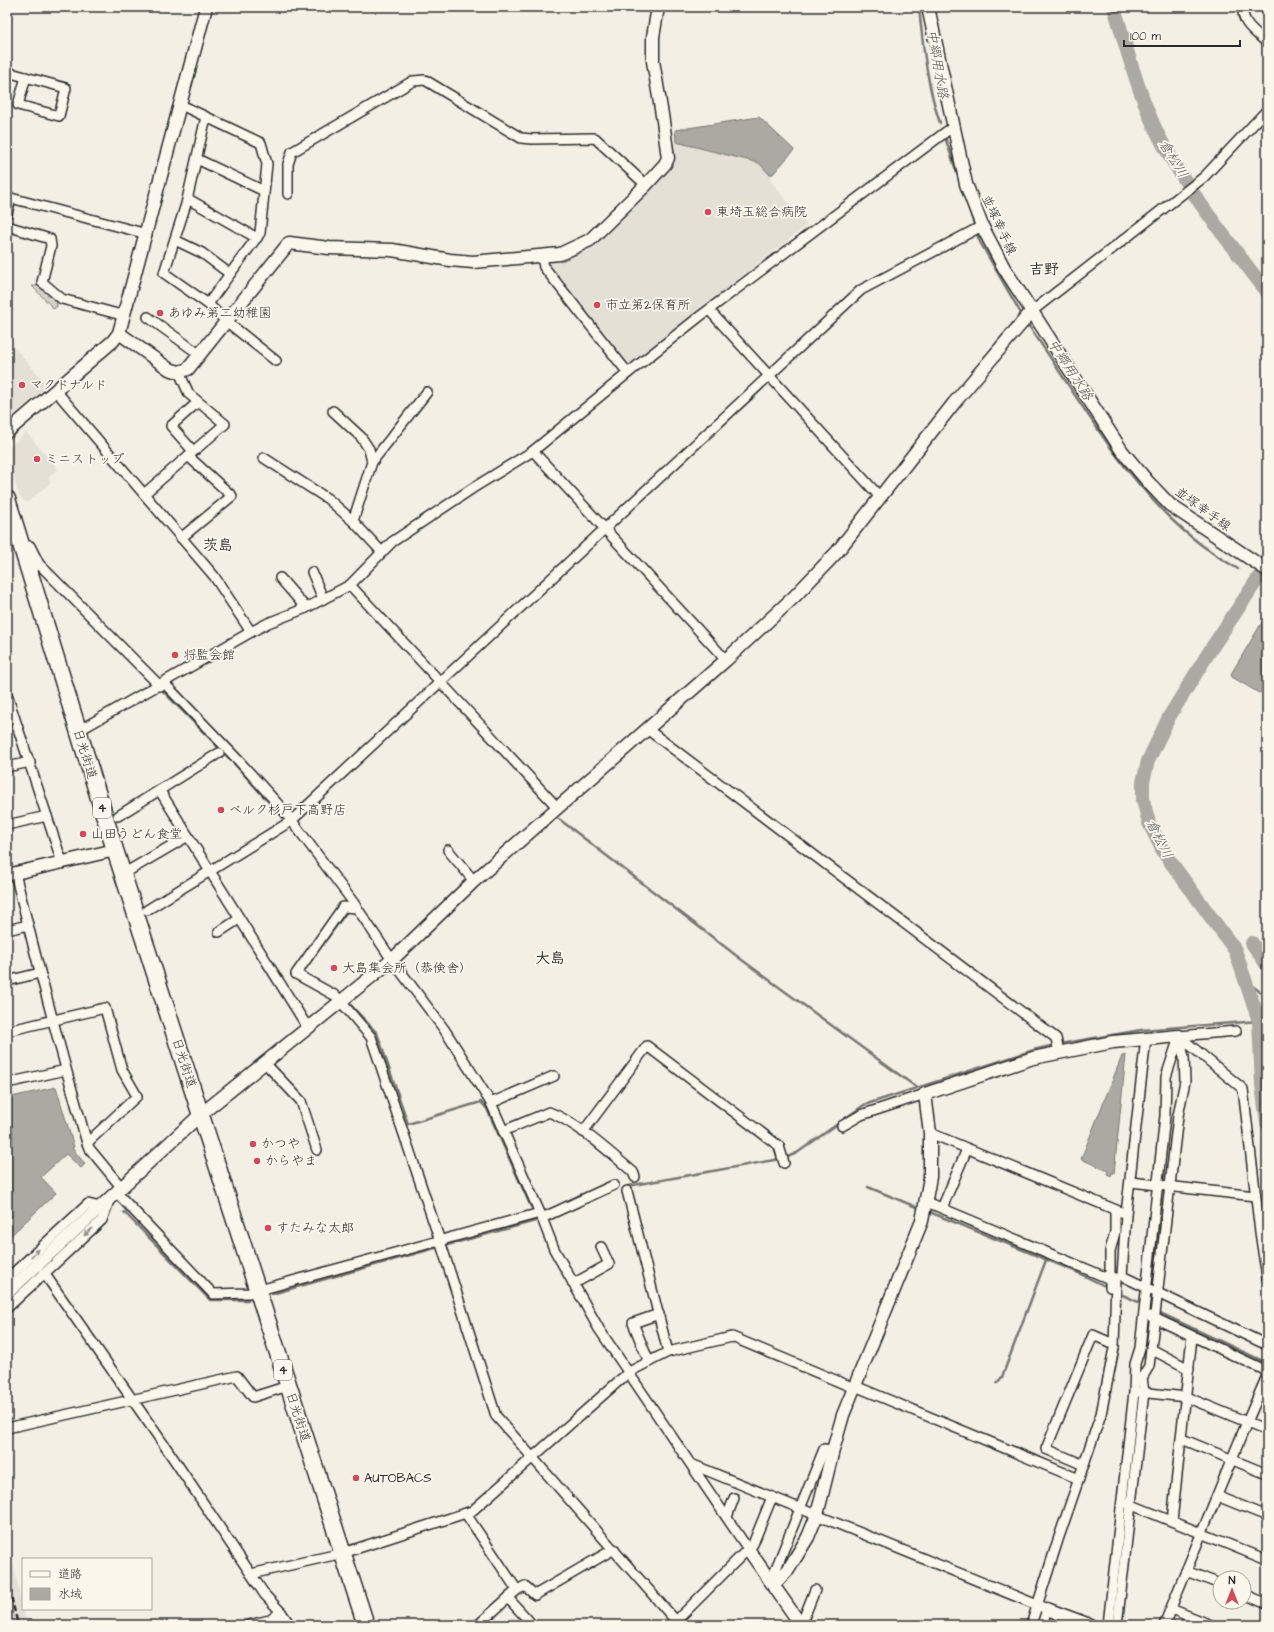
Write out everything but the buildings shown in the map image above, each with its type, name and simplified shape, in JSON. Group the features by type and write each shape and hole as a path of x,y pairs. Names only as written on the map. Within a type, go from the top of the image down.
{"highway":[{"name":"日光街道","path":"7,499 115,850 366,1625"}],"street":[{"path":"7,432 113,341 119,333 125,316 206,7"},
{"path":"119,333 169,369 179,372 188,369 289,243 329,248 392,250 467,262 542,257 569,251 590,240 642,181 665,164 668,158 664,121 653,61 653,37 658,7"},
{"name":"並塚幸手線","path":"928,7 966,184 982,226 1004,268 1122,451 1149,483 1170,505 1267,570"},
{"path":"1243,7 1242,15 1246,24 1267,43"},
{"path":"7,72 26,77 66,88 59,116 18,105 26,77"},
{"path":"288,194 288,164 292,152 377,101 413,81 421,79 521,138 595,138 642,181"},
{"path":"181,106 260,143 267,164 260,233 208,304"},
{"path":"7,1308 42,1268 112,1197 200,1115 392,960 474,881 726,660 811,581 837,552 954,403 1031,312 1183,195 1204,177 1267,110"},
{"path":"206,117 188,199 164,273 208,304 226,321 276,361"},
{"path":"78,731 251,632 268,623 306,608 350,585 392,542 473,488 533,451 628,373 709,310 862,193 953,128"},
{"path":"197,158 264,191"},
{"path":"7,214 9,198 146,234"},
{"path":"188,199 257,238"},
{"path":"7,226 50,239 51,246 42,282 56,295 62,299 125,316"},
{"path":"147,910 291,821 861,290 982,226"},
{"path":"174,240 202,253 230,274"},
{"path":"542,257 544,267 628,373"},
{"path":"709,310 880,497"},
{"path":"148,317 200,354"},
{"path":"144,494 225,424 189,394 179,372"},
{"path":"56,391 214,576 251,632"},
{"path":"353,521 372,462 427,392"},
{"path":"181,538 232,496 191,454 172,426 198,402"},
{"path":"333,411 361,437 369,449 372,462"},
{"path":"533,451 606,528 726,660"},
{"path":"264,458 328,499 353,521 382,551"},
{"path":"21,548 30,546 39,564 239,761 291,821 357,908 392,960 444,1029 491,1103 541,1215 554,1249 599,1330 801,1625"},
{"path":"312,572 324,599"},
{"path":"280,578 306,608"},
{"path":"350,585 557,807"},
{"path":"7,695 10,712 30,762 62,862"},
{"path":"647,729 1056,1038 1059,1053"},
{"path":"118,816 219,753"},
{"path":"7,767 30,762"},
{"path":"160,791 308,1028"},
{"path":"7,825 47,816"},
{"path":"123,874 188,836"},
{"path":"115,850 11,874 28,925 87,1143 112,1197 213,1294 249,1293 258,1291 541,1215 614,1185"},
{"path":"448,850 474,881"},
{"path":"357,908 343,907 296,974 336,996 371,1037 440,1241 496,1416 533,1456 614,1550 674,1623 753,1544 772,1497"},
{"path":"219,932 239,919"},
{"path":"7,930 28,925"},
{"path":"7,981 40,973"},
{"path":"7,1031 105,1008 122,1070 137,1096 87,1143"},
{"path":"842,1126 861,1115 1033,1058 1113,1042 1236,1031"},
{"path":"1108,1625 1136,1364 1140,1348 1145,1287 1165,1116 1166,1077 1179,1036"},
{"path":"1117,1625 1144,1392 1142,1378 1149,1366 1178,1116 1185,1081 1184,1057 1179,1036"},
{"path":"1179,1036 1243,1089 1255,1196 1267,1278"},
{"path":"1042,1625 1042,1608 1058,1540 1079,1479 1096,1412 1109,1342 1116,1278 1131,1182 1146,1038"},
{"path":"583,1132 647,1046 779,1146 784,1164"},
{"path":"265,1063 301,1100 317,1150"},
{"path":"7,1083 66,1070"},
{"path":"491,1103 554,1076"},
{"path":"773,1585 788,1570 808,1537 817,1515 843,1415 922,1221 927,1202 930,1178 930,1133 925,1094"},
{"path":"503,1131 549,1112 557,1115 583,1132 633,1172 635,1177"},
{"path":"930,1133 1126,1214"},
{"path":"942,1208 967,1148"},
{"path":"1131,1182 1255,1196"},
{"path":"627,1191 668,1352"},
{"path":"7,1279 88,1204 112,1197"},
{"path":"927,1202 1116,1278 1157,1292 1267,1345"},
{"path":"1082,1464 1101,1414 1114,1348 1116,1278 1110,1251 1115,1232 1115,1210"},
{"path":"573,1284 609,1264 601,1247"},
{"path":"7,1293 42,1268"},
{"path":"42,1268 169,1452 264,1595 281,1612 290,1625"},
{"path":"649,1362 633,1323 659,1314"},
{"path":"1143,1314 1267,1371"},
{"path":"1082,1464 1046,1449 1093,1335 1109,1342"},
{"path":"251,1574 343,1553 466,1514 472,1511 629,1372 668,1352 732,1337 1079,1479"},
{"path":"1172,1521 1192,1337"},
{"path":"1150,1349 1189,1369"},
{"path":"1136,1364 1149,1366"},
{"path":"7,1428 237,1376 253,1397 288,1386"},
{"path":"1164,1625 1267,1376"},
{"path":"1134,1392 1186,1397 1267,1430"},
{"path":"1182,1439 1267,1474"},
{"path":"773,1585 775,1571 824,1449 833,1450"},
{"path":"691,1464 1042,1608 1090,1625"},
{"path":"1217,1496 1267,1516"},
{"path":"727,1517 734,1498"},
{"path":"1122,1501 1267,1560"},
{"path":"466,1514 517,1590"},
{"path":"481,1624 517,1590 525,1586 535,1595 614,1550"},
{"path":"1186,1571 1212,1581"},
{"path":"801,1625 815,1590"},
{"path":"1252,1597 1267,1604"},
{"path":"508,1598 528,1621"},
{"path":"1031,1625 1042,1608"},
{"path":"1171,1609 1211,1625"},
{"path":"249,1625 270,1620 281,1612"}],"shaded area":[{"path":"672,142 759,163 769,174 773,174 769,179 807,225 632,363 626,363 550,265 552,260 580,253 594,244 672,160"},
{"path":"32,286 38,286 56,299 57,307 54,309"},
{"path":"15,348 48,386 10,418 7,417 7,353"},
{"path":"26,432 58,469 48,478 51,482 27,503 19,496 7,454 8,449"},
{"path":"7,1538 22,1603 22,1610 24,1610 27,1625 8,1625"}],"water":[{"path":"759,117 794,150 773,174 769,174 759,163 676,142 675,130"},
{"path":"1267,614 1267,686 1264,691 1259,693 1232,677 1231,674"},
{"path":"1126,1055 1114,1173 1112,1173 1111,1176 1107,1174 1108,1171 1081,1159 1122,1056"},
{"path":"56,1087 74,1147 72,1148 85,1164 81,1168 66,1154 41,1177 56,1193 7,1239 7,1098"}],"waterway":[{"name":"中郷用水路","path":"919,7 929,80 940,123"},
{"name":"倉松川","path":"1114,7 1129,58 1147,110 1162,142 1173,162 1198,200 1267,292"},
{"name":"中郷用水路","path":"946,140 975,227"},
{"name":"中郷用水路","path":"976,232 980,242 1023,317"},
{"name":"中郷用水路","path":"1027,323 1111,449 1149,496 1170,518 1194,539 1238,569"},
{"name":"倉松川","path":"1267,565 1211,649 1169,717 1148,761 1143,782 1143,800 1149,823 1164,853 1235,950 1259,1021 1262,1085 1267,1123"},
{"path":"160,688 230,759 286,821"},
{"path":"559,819 742,960 916,1087"},
{"path":"309,963 348,910"},
{"path":"1252,943 1267,965"},
{"path":"1246,981 1267,997"},
{"path":"346,1000 377,1033 408,1124 481,1102 487,1109 531,1207"},
{"path":"1059,1044 1141,1030 1259,1021"},
{"path":"785,1158 797,1153 864,1105 1037,1049 1055,1045"},
{"path":"628,1186 780,1159"},
{"path":"868,1187 921,1209"},
{"path":"927,1211 1072,1270 1109,1288"},
{"path":"124,1212 210,1300 248,1300"},
{"path":"444,1246 539,1220"},
{"path":"272,1294 439,1247"},
{"path":"997,1383 1002,1377 1046,1260"},
{"path":"1118,1293 1143,1304"},
{"path":"1158,1312 1267,1363"}],"railway":[{"path":"7,1580 18,1625"}],"place":[{"name":"東埼玉総合病院","path":"708,212"},
{"name":"市立第2保育所","path":"597,305"},
{"name":"あゆみ第二幼稚園","path":"160,313"},
{"name":"マクドナルド","path":"22,385"},
{"name":"ミニストップ","path":"37,459"},
{"name":"将監会館","path":"175,655"},
{"name":"ベルク杉戸下高野店","path":"221,810"},
{"name":"山田うどん食堂","path":"83,834"},
{"name":"大島集会所（恭倹舎）","path":"334,968"},
{"name":"かつや","path":"253,1144"},
{"name":"からやま","path":"257,1161"},
{"name":"すたみな太郎","path":"268,1228"},
{"name":"AUTOBACS","path":"356,1478"}],"district":[{"name":"吉野","path":"1044,269"},
{"name":"茨島","path":"218,545"},
{"name":"大島","path":"550,958"}]}
